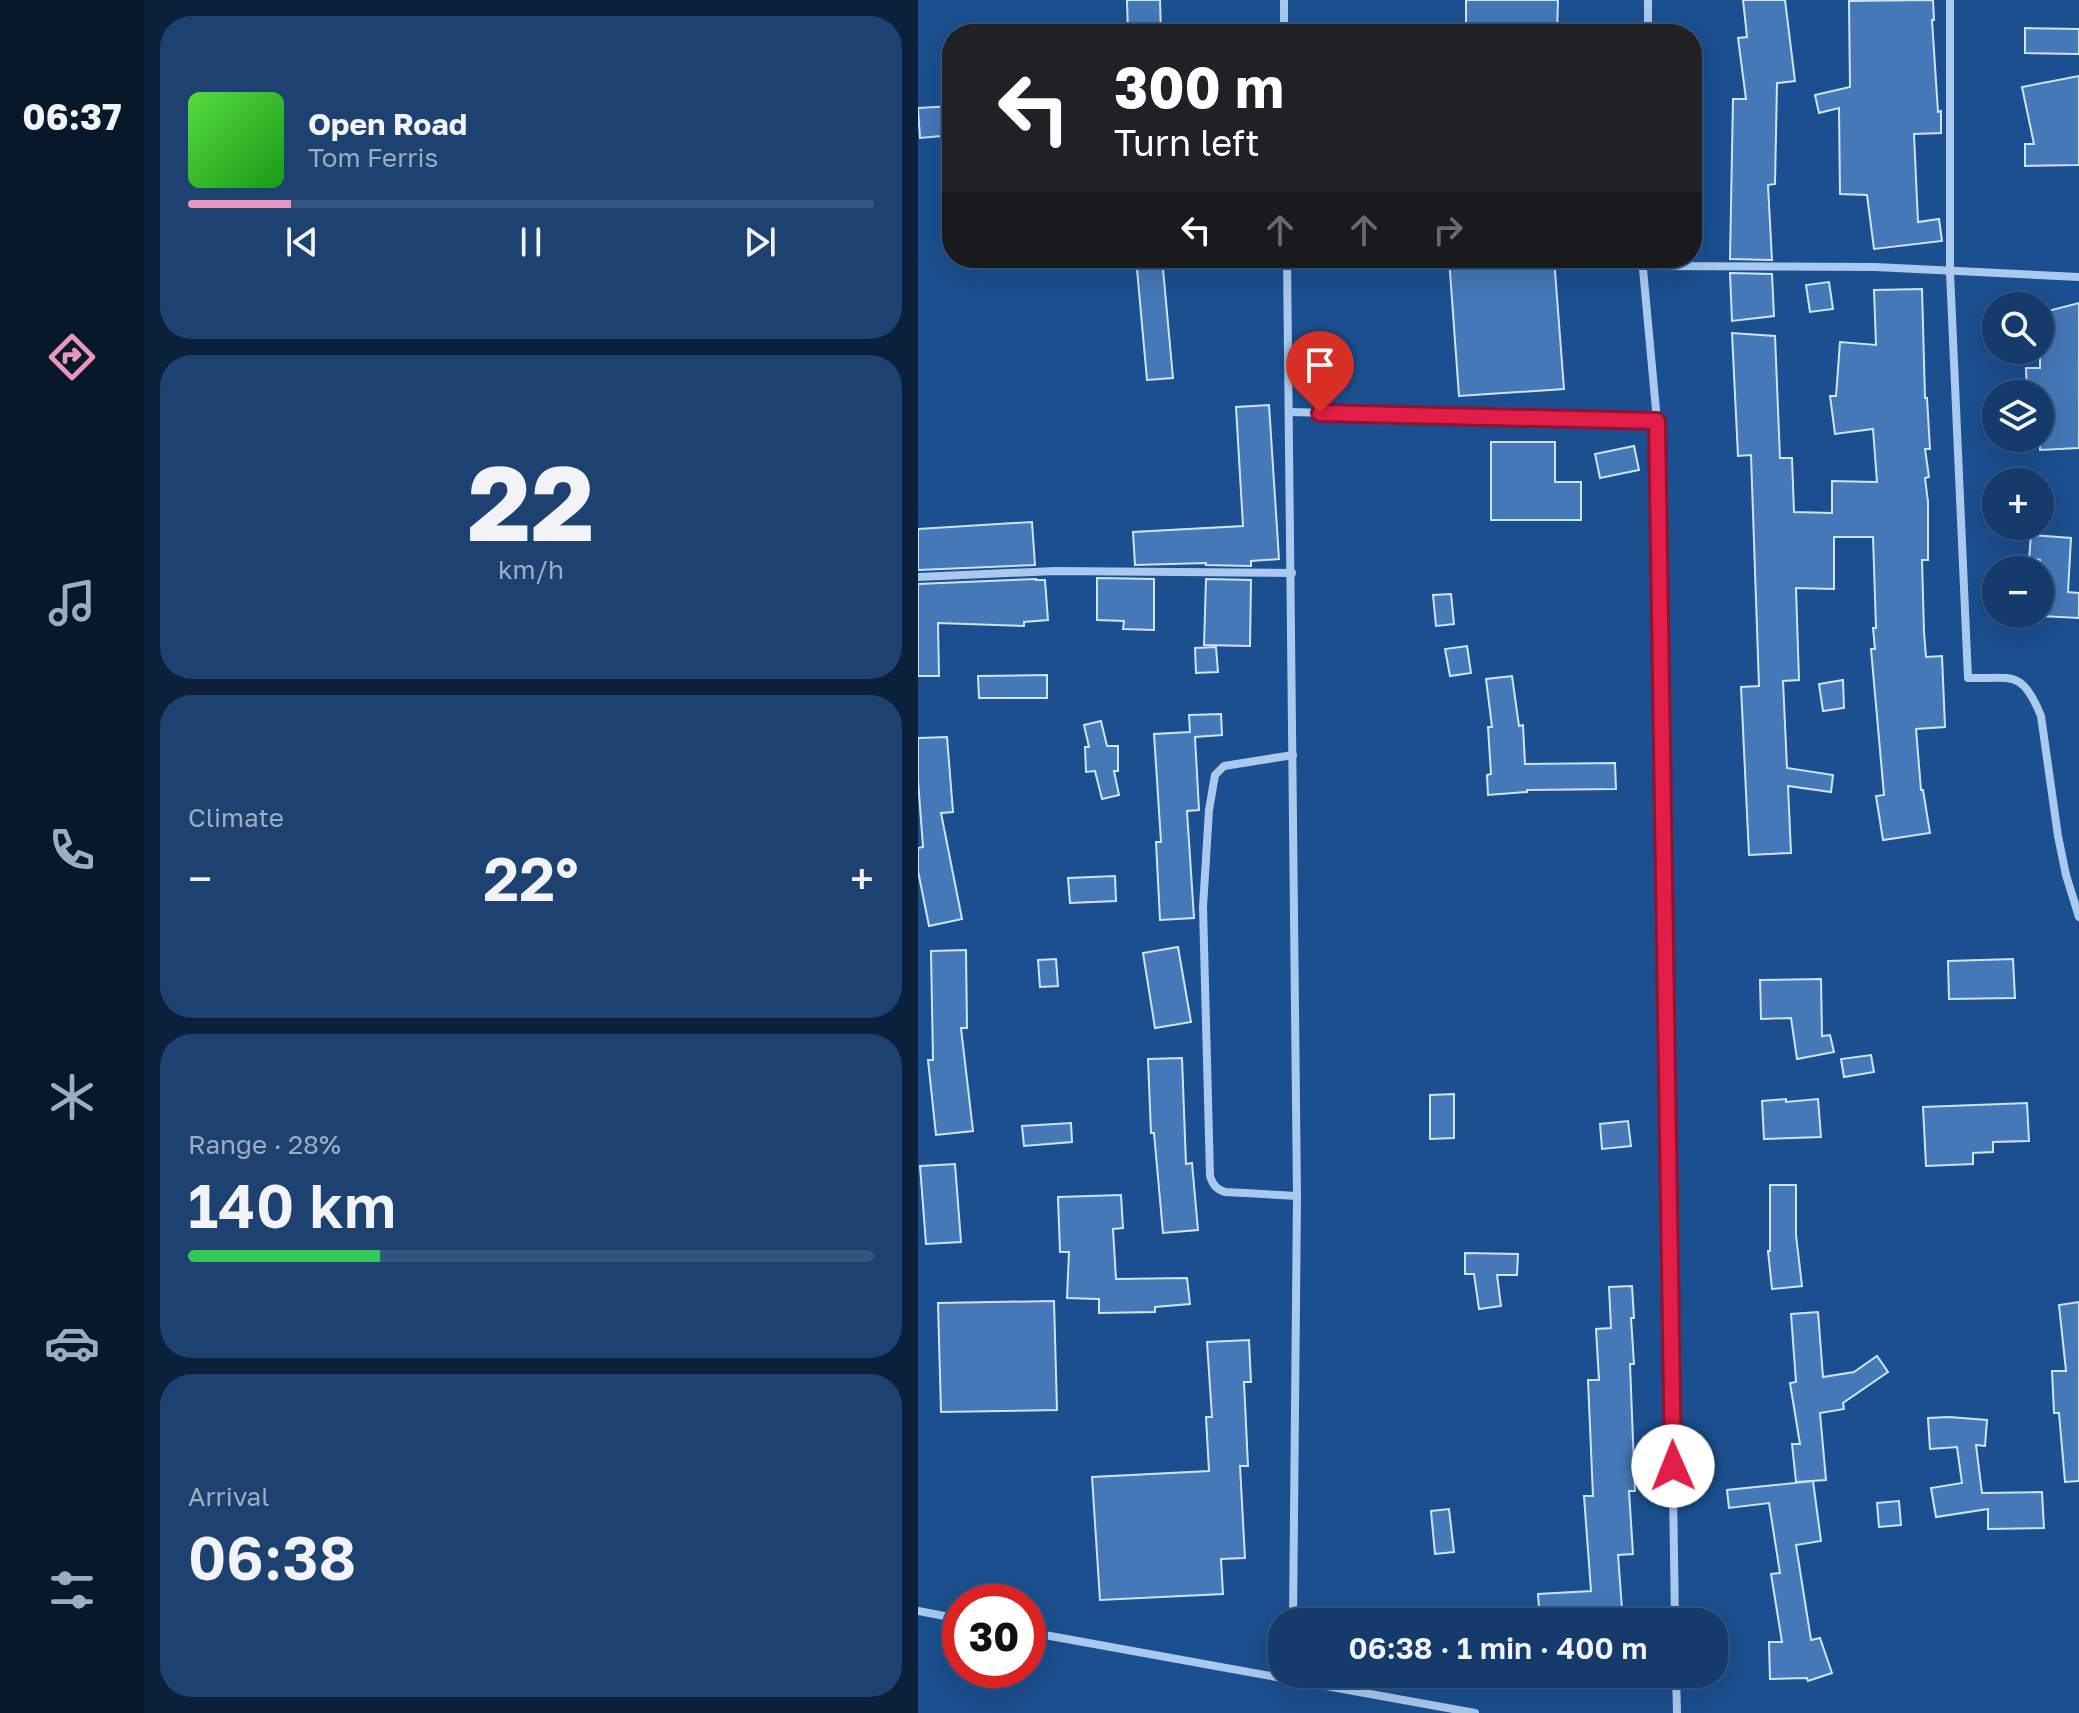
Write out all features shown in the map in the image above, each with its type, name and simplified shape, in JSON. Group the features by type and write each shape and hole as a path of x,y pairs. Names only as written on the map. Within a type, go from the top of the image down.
{"street":[{"path":"1284,0 1284,24"},
{"path":"1648,0 1648,24"},
{"path":"1950,0 1950,272 1968,678 2016,679 2024,684 2035,700 2041,716 2058,836 2079,917"},
{"path":"1702,263 1875,267 2079,277"},
{"path":"1287,268 1297,1196 1293,1608"},
{"path":"1643,268 1657,421 1675,1608"},
{"path":"1289,412 1657,421"},
{"path":"918,577 1055,571 1292,573"},
{"path":"1293,755 1224,766 1215,775 1209,810 1203,907 1212,1183 1225,1192 1297,1196"},
{"path":"918,1611 942,1616"},
{"path":"1046,1635 1268,1672"},
{"path":"1352,1688 1475,1713"},
{"path":"1676,1688 1677,1713"}],"building":[{"path":"1127,0 1160,0 1161,24 1128,24"},
{"path":"1466,0 1558,0 1557,24 1466,24"},
{"path":"1743,0 1785,0 1795,81 1777,83 1775,184 1768,185 1772,260 1730,259 1733,99 1746,99 1738,38 1747,37"},
{"path":"1933,0 1941,133 1914,134 1918,222 1939,219 1942,241 1874,249 1867,195 1840,194 1839,108 1819,113 1815,95 1850,87 1849,1"},
{"path":"2025,28 2079,29 2079,54 2025,53"},
{"path":"2079,76 2079,165 2025,166 2025,144 2034,144 2022,87"},
{"path":"942,107 942,136 920,138 918,108"},
{"path":"1137,268 1163,268 1173,378 1147,380"},
{"path":"1450,268 1555,268 1564,389 1459,396"},
{"path":"1730,273 1772,274 1774,316 1732,321"},
{"path":"1829,282 1833,309 1810,312 1806,285"},
{"path":"1922,289 1925,398 1930,449 1925,449 1929,477 1925,478 1928,560 1922,560 1924,632 1926,657 1942,656 1945,727 1916,729 1921,790 1930,833 1883,840 1876,796 1884,795 1871,649 1875,649 1873,628 1876,628 1873,537 1834,537 1834,589 1796,588 1799,680 1783,681 1787,768 1833,775 1831,792 1788,786 1791,853 1749,855 1741,687 1759,686 1751,455 1738,456 1732,333 1775,336 1780,458 1792,458 1794,512 1832,513 1832,481 1877,482 1873,429 1835,434 1830,396 1836,396 1840,342 1876,345 1874,290"},
{"path":"2079,303 2079,448 2054,449 2054,380 2026,380 2026,368 2054,364 2054,309"},
{"path":"1269,405 1279,559 1251,561 1251,566 1206,563 1135,565 1133,532 1243,526 1236,407"},
{"path":"1491,442 1555,442 1555,482 1581,482 1581,520 1491,520"},
{"path":"1634,446 1639,470 1600,478 1595,454"},
{"path":"1032,522 1035,565 918,570 918,529"},
{"path":"2071,538 2068,592 2079,593 2079,618 2054,617 2054,556 2029,556 2031,540"},
{"path":"1097,578 1154,579 1154,630 1123,629 1124,621 1097,620"},
{"path":"1206,579 1251,580 1250,646 1204,645"},
{"path":"1045,580 1048,620 1024,622 1024,626 938,623 939,676 918,676 918,584"},
{"path":"1451,594 1454,624 1436,626 1433,595"},
{"path":"1467,646 1471,673 1450,676 1445,649"},
{"path":"1216,647 1218,672 1196,673 1195,648"},
{"path":"1047,675 1047,698 979,698 978,676"},
{"path":"1512,676 1519,726 1523,725 1525,764 1615,763 1616,789 1527,790 1488,795 1487,775 1491,774 1488,727 1492,727 1486,679"},
{"path":"1843,680 1844,708 1823,711 1819,684"},
{"path":"1221,714 1222,735 1195,737 1199,810 1187,811 1194,918 1160,920 1156,842 1161,842 1154,734 1190,732 1189,715"},
{"path":"1101,721 1107,746 1118,746 1118,771 1114,771 1119,795 1102,799 1095,771 1086,772 1085,747 1089,747 1084,725"},
{"path":"947,737 953,812 941,813 962,919 929,926 918,871 918,848 923,847 918,738"},
{"path":"1115,876 1116,901 1070,903 1068,878"},
{"path":"1178,947 1191,1022 1155,1028 1143,953"},
{"path":"966,950 967,1028 961,1028 973,1131 936,1135 928,1060 933,1060 931,951"},
{"path":"1056,959 1058,986 1040,987 1038,960"},
{"path":"2013,959 2015,998 1949,999 1948,961"},
{"path":"1821,979 1822,1036 1830,1035 1834,1052 1797,1059 1791,1018 1761,1019 1760,980"},
{"path":"1871,1055 1874,1072 1844,1077 1841,1059"},
{"path":"1182,1058 1186,1164 1192,1163 1198,1230 1163,1233 1154,1133 1151,1133 1148,1059"},
{"path":"1454,1094 1454,1138 1430,1139 1430,1095"},
{"path":"1786,1099 1786,1102 1818,1099 1821,1137 1764,1139 1762,1101"},
{"path":"2027,1103 2029,1141 1993,1142 1993,1152 1973,1153 1973,1164 1926,1166 1923,1107"},
{"path":"1628,1121 1631,1146 1602,1149 1600,1124"},
{"path":"1071,1123 1072,1142 1024,1146 1022,1126"},
{"path":"955,1164 961,1242 926,1244 920,1166"},
{"path":"1770,1185 1796,1185 1796,1235 1802,1286 1772,1289 1768,1251"},
{"path":"1121,1195 1123,1228 1113,1229 1116,1279 1187,1278 1190,1304 1155,1307 1155,1312 1099,1313 1099,1299 1067,1298 1069,1252 1060,1252 1058,1197"},
{"path":"1465,1253 1518,1254 1517,1275 1497,1275 1501,1306 1479,1309 1474,1274 1465,1274"},
{"path":"1632,1286 1634,1318 1631,1318 1634,1364 1630,1364 1635,1491 1629,1491 1633,1554 1618,1555 1622,1608 1539,1608 1538,1594 1591,1591 1584,1496 1593,1496 1588,1380 1599,1380 1596,1329 1611,1328 1609,1287"},
{"path":"1054,1301 1057,1410 941,1412 938,1303"},
{"path":"2079,1302 2079,1481 2065,1482 2059,1413 2054,1413 2052,1371 2066,1371 2059,1305"},
{"path":"1818,1312 1823,1377 1854,1372 1877,1356 1888,1372 1843,1403 1844,1409 1820,1413 1826,1480 1796,1482 1792,1444 1800,1444 1790,1383 1796,1382 1791,1314"},
{"path":"1249,1340 1251,1382 1244,1382 1248,1466 1240,1466 1245,1558 1221,1559 1223,1594 1100,1600 1092,1477 1209,1471 1206,1417 1212,1417 1207,1342"},
{"path":"1928,1418 1987,1420 1985,1446 1976,1445 1982,1493 2042,1492 2044,1528 1988,1529 1988,1509 1936,1517 1931,1488 1962,1483 1957,1447 1930,1449"},
{"path":"1813,1481 1821,1541 1796,1545 1811,1640 1820,1638 1832,1673 1808,1681 1807,1678 1770,1679 1769,1642 1782,1642 1771,1574 1780,1573 1769,1503 1729,1508 1727,1490"},
{"path":"1899,1501 1901,1525 1879,1527 1877,1503"},
{"path":"1449,1509 1454,1552 1435,1554 1431,1511"}],"route":[{"path":"1320,413 1657,421 1673,1466"}]}
